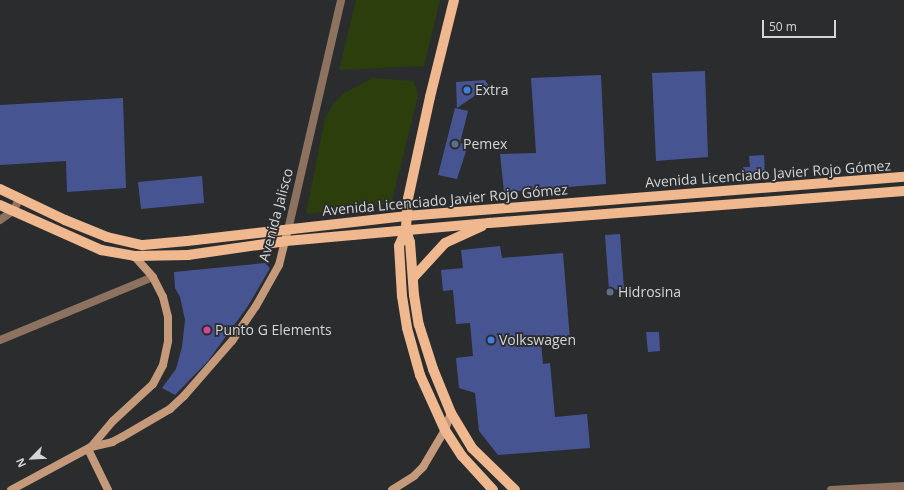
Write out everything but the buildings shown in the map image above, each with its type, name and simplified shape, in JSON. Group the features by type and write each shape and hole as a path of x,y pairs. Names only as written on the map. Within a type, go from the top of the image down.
{"main road":[{"path":"454,0 430,97 408,199 406,230 410,242 419,325 433,369 451,413 472,448 515,490"},
{"name":"Avenida Licenciado Javier Rojo Gómez","path":"0,189 107,237 143,245 406,216 904,177"},
{"path":"750,189 752,202"},
{"name":"Avenida Licenciado Javier Rojo Gómez","path":"0,205 101,250 134,256 188,255 286,241 489,222 904,190"},
{"path":"38,222 42,209"},
{"path":"413,278 445,244 489,222"},
{"name":"Avenida Jalisco","path":"90,448 112,442 170,409 206,373 232,341 256,306 279,265 288,230"},
{"path":"406,230 399,246 402,296 407,328 420,375 444,430 462,456 493,490"},
{"path":"11,490 90,448 113,421 153,384 163,365 168,341 168,317 163,297 153,277 134,256"},
{"path":"392,490 414,476 423,467 444,430 451,413"},
{"path":"90,448 108,490"}],"street":[{"name":"Avenida Jalisco","path":"288,230 341,0"},
{"path":"0,220 13,211 20,198"},
{"path":"0,340 153,277"},
{"path":"831,490 872,489 904,486"}],"green space":[{"path":"356,0 440,0 424,66 339,70"},
{"path":"372,78 414,81 418,96 391,204 306,214 325,118 333,104 343,94"}],"place":[{"name":"Extra","path":"467,90"},
{"name":"Pemex","path":"455,144"},
{"name":"Hidrosina","path":"610,292"},
{"name":"Punto G Elements","path":"207,330"},
{"name":"Volkswagen","path":"491,340"}]}
